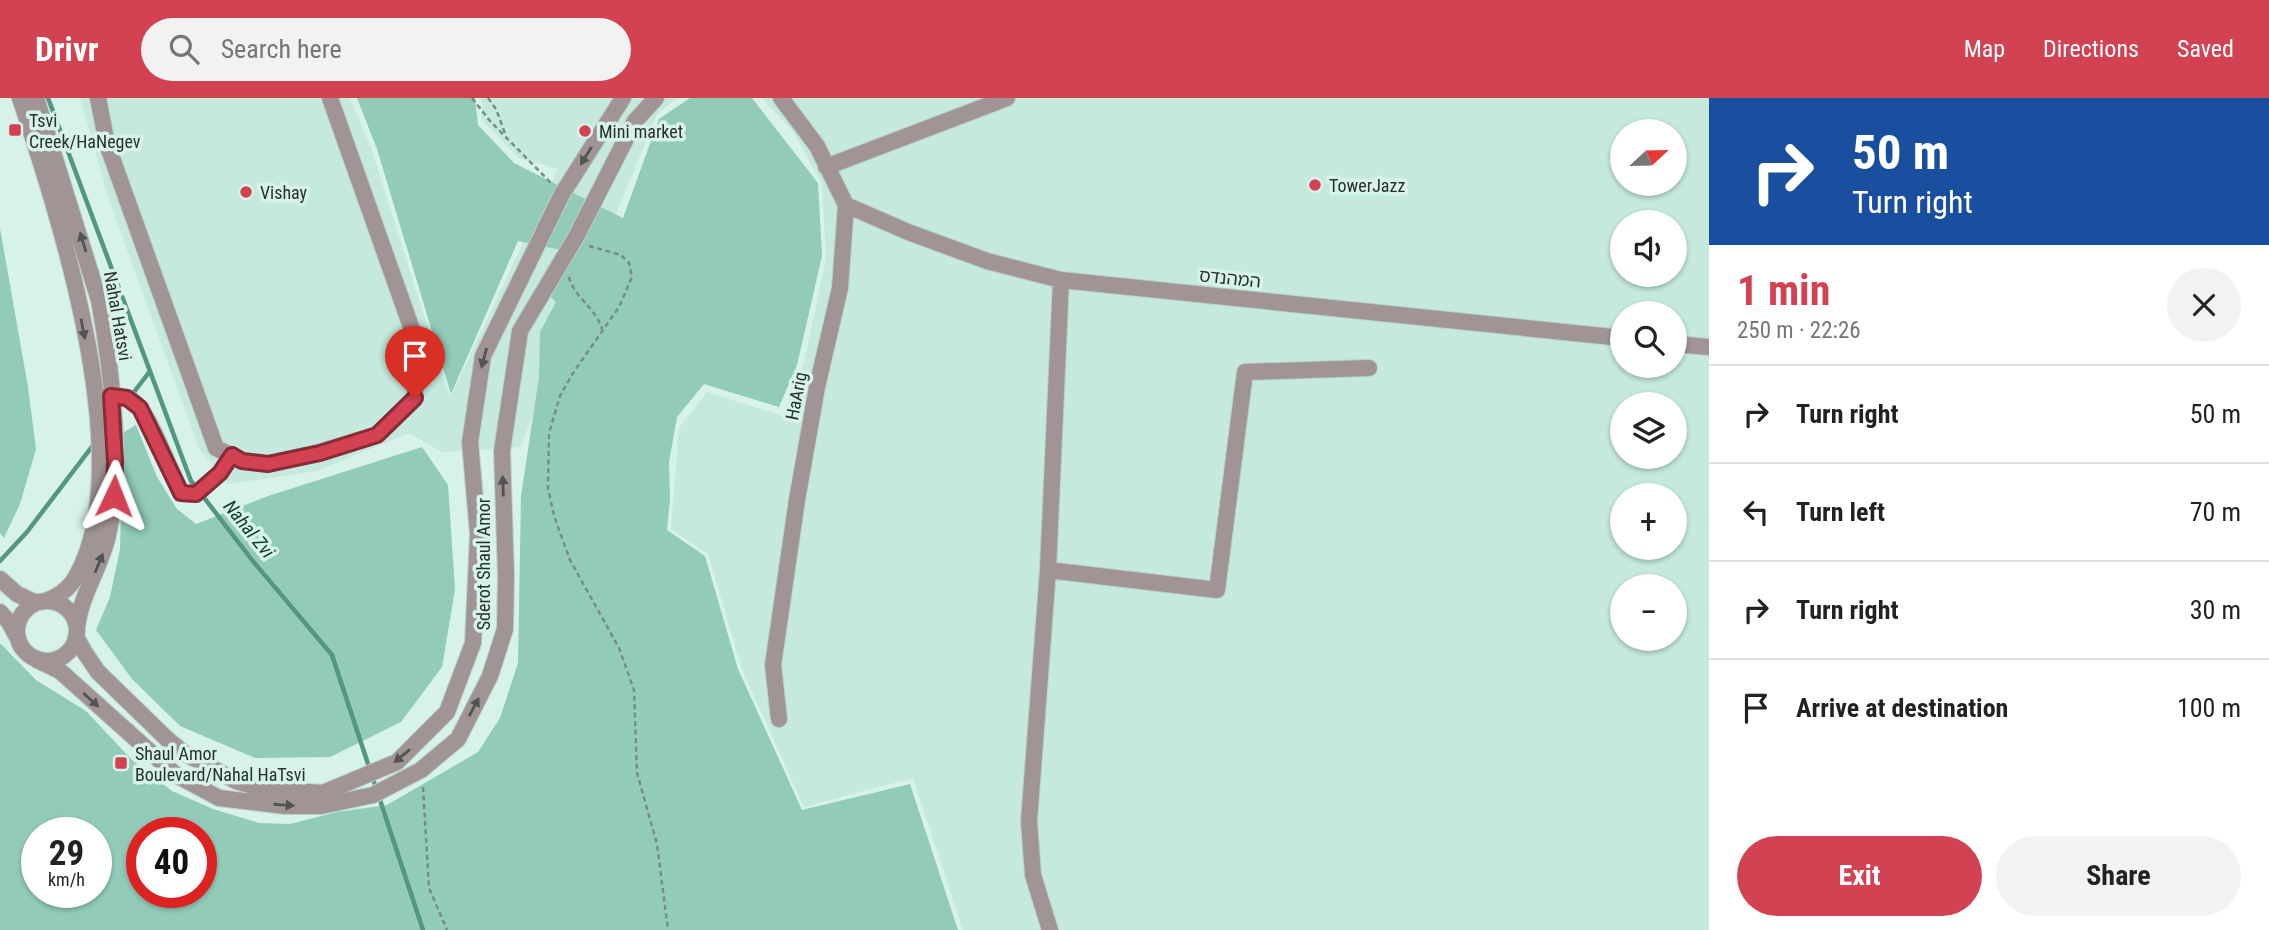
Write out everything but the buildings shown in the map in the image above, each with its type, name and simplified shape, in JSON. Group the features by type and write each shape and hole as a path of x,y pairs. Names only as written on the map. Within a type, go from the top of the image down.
{"street":[{"name":"Nahal Hatsvi","path":"20,98 70,267 81,318 98,432 98,495 91,541 68,589 59,596 41,602"},
{"name":"Nahal Hatsvi","path":"36,98 99,300 105,331 111,396 115,461 110,523 106,546 79,611 77,632"},
{"path":"98,98 107,144 216,448 242,461 268,464 320,453 377,435 415,398 415,338 330,98"},
{"name":"Sderot Shaul Amor","path":"77,632 85,653 98,672 167,739 184,753 236,782 262,789 323,793 397,762 447,712 473,643 478,534 470,442 483,356 562,194 623,98"},
{"name":"Sderot Shaul Amor","path":"37,660 60,671 176,775 219,798 285,806 321,806 373,795 421,770 458,739 490,676 505,629 502,451 520,331 576,237 635,121 656,98"},
{"path":"782,98 817,146 846,205"},
{"path":"826,167 1007,98"},
{"name":"המהנדס","path":"846,205 908,232 988,261 1061,280 1610,337"},
{"name":"HaArig","path":"779,719 773,666 817,387 840,289 846,205"},
{"path":"1050,930 1033,875 1029,821 1048,569 1061,280"},
{"path":"1687,345 1709,347"},
{"path":"1048,569 1217,590 1245,372 1369,368"},
{"path":"94,398 127,398 140,408 181,493 196,494 220,473 232,455"},
{"path":"0,579 17,594 41,602 57,602 66,607 73,617 77,632 73,647 58,660 37,660 27,655 19,645 9,622 0,612"},
{"path":"16,635 21,615 41,602"}],"path":[{"path":"472,98 490,121 562,194"},
{"path":"488,98 496,109 507,138"},
{"path":"576,237 591,248 621,255 629,263 632,277 619,307 573,373 561,396 549,433 548,488 554,516 570,560 619,648 634,690 637,774 657,844 668,930"},
{"path":"567,267 572,288 597,315 602,331"},
{"path":"421,770 429,888 447,930"}],"shaded area":[{"path":"80,98 350,98 371,148 450,398 558,169 519,158 481,119 482,98 677,98 657,114 520,447 442,452 409,433 317,471 228,484 199,448 109,200"},
{"path":"357,98 475,98 478,125 514,163 623,218 659,119 690,98 752,98 818,183 822,256 797,365 779,407 704,384 677,417 669,462 667,530 705,556 738,669 802,810 910,784 958,930 0,930 0,643 36,680 86,711 132,760 172,791 213,809 259,823 290,824 337,812 387,805 478,752 500,718 518,663 521,496 539,377 540,332 556,302 549,295 561,250 518,241 451,394 377,149"},
{"path":"762,98 1709,98 1709,930 963,930 913,778 804,807 742,669 708,554 671,529 679,428 707,392 783,416 804,363 826,259 822,184 794,133"},
{"path":"0,228 36,449 20,504 4,538 0,533"},
{"path":"136,425 157,477 177,509 196,524 268,496 422,447 448,485 455,589 442,667 401,722 330,757 255,758 180,726 132,679 96,630 110,597 120,549 123,433"}],"waterway":[{"name":"Nahal Zvi","path":"48,98 191,481 197,488"},
{"path":"131,396 150,371"},
{"path":"0,561 27,532 94,444"},
{"name":"Nahal Zvi","path":"202,495 252,560 332,655 423,930"}],"place":[{"name":"Tsvi Creek/HaNegev","path":"15,130"},
{"name":"Mini market","path":"585,131"},
{"name":"TowerJazz","path":"1315,185"},
{"name":"Vishay","path":"246,192"},
{"name":"Shaul Amor Boulevard/Nahal HaTsvi","path":"121,763"}],"route":[{"path":"114,496 111,396 134,401 146,417 181,493 196,494 220,473 232,455 242,461 268,464 320,453 377,435 415,398"}]}
